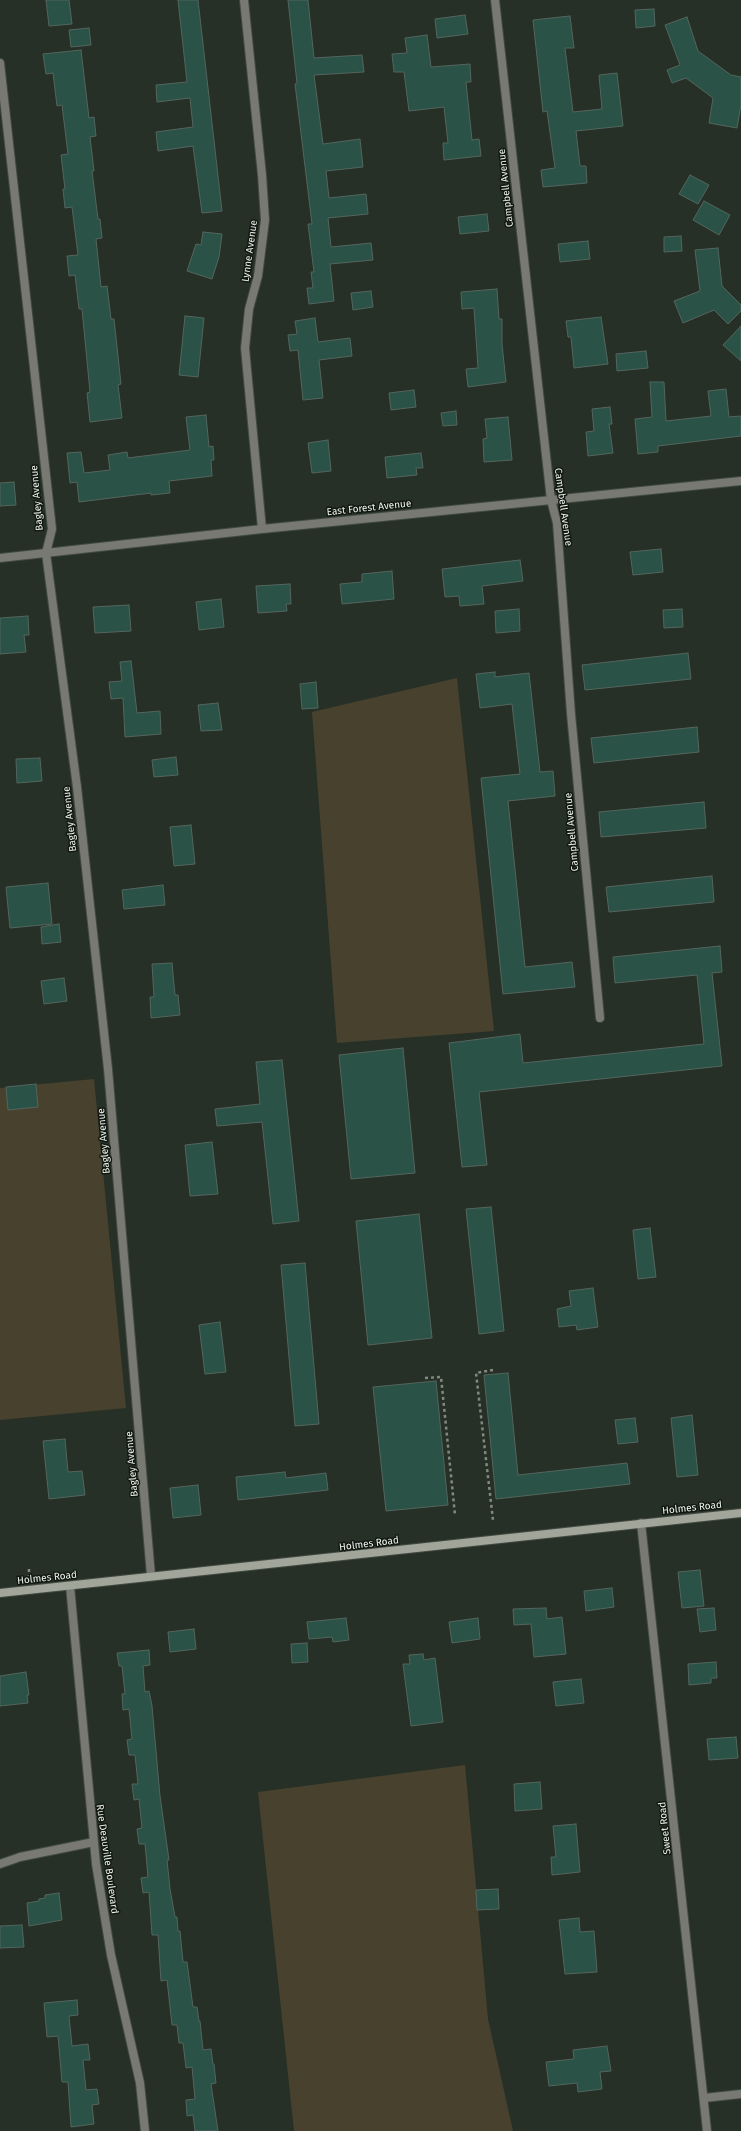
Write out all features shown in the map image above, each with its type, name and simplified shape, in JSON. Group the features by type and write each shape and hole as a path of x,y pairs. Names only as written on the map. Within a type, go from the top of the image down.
{"main road":[{"name":"Holmes Road","path":"0,1593 362,1555 741,1512"}],"street":[{"name":"Lynne Avenue","path":"244,0 265,220 258,276 249,309 245,348 262,529"},
{"name":"Campbell Avenue","path":"495,0 550,500 557,523 571,714 600,1018"},
{"name":"Bagley Avenue","path":"0,63 52,529 46,553 77,787 108,1069 151,1576"},
{"name":"East Forest Avenue","path":"0,558 262,529 741,481"},
{"name":"Sweet Road","path":"641,1523 707,2131"},
{"name":"Rue Deauville Boulevard","path":"70,1586 94,1842 111,1955 140,2083 145,2131"},
{"path":"0,1864 20,1857 94,1842"},
{"path":"704,2098 741,2094"}],"path":[{"path":"493,1370 476,1373 493,1520"},
{"path":"425,1378 441,1377 455,1516"},
{"path":"29,1569 29,1576"}],"shaded area":[{"path":"457,678 494,1031 337,1043 312,712"},
{"path":"94,1079 126,1408 0,1420 0,1088"},
{"path":"465,1765 488,2019 513,2131 294,2131 258,1792"}],"building":[{"path":"46,0 69,0 72,24 49,26"},
{"path":"178,0 198,0 222,211 202,213 193,146 158,151 156,132 193,127 190,98 157,102 156,85 187,82"},
{"path":"288,0 308,0 314,58 362,55 364,72 314,75 323,144 360,139 363,167 326,171 329,198 366,194 368,214 328,218 331,247 371,243 373,260 330,264 334,301 309,304 307,288 313,288 311,272 314,272 308,224 312,224 295,84 297,83"},
{"path":"654,9 655,26 636,28 635,10"},
{"path":"465,15 468,34 437,38 435,19"},
{"path":"570,16 574,48 565,48 573,112 602,109 599,75 617,73 623,126 576,131 580,166 586,166 587,183 543,187 541,170 555,168 547,111 543,112 533,20"},
{"path":"687,17 698,51 731,75 741,77 741,105 737,128 709,123 713,98 686,78 672,83 667,70 680,65 665,25"},
{"path":"89,28 91,45 71,47 69,30"},
{"path":"427,35 431,67 470,64 471,82 466,82 472,140 479,139 481,156 444,160 443,143 448,143 444,107 409,111 404,72 394,72 392,54 407,53 405,38"},
{"path":"81,50 89,118 94,117 96,136 90,137 94,171 92,171 102,238 96,239 101,287 107,286 111,319 114,319 121,384 118,385 122,418 90,422 87,393 90,392 82,309 79,309 75,275 69,276 67,256 78,255 72,207 65,208 63,189 65,189 61,155 68,154 62,105 57,106 53,73 46,74 43,54"},
{"path":"690,175 709,185 698,204 679,194"},
{"path":"704,201 730,215 719,235 693,220"},
{"path":"487,214 489,231 460,234 458,217"},
{"path":"203,232 222,234 219,257 212,279 187,271 196,244 201,245"},
{"path":"681,236 682,251 664,252 664,237"},
{"path":"588,241 590,259 560,262 558,244"},
{"path":"718,248 722,286 741,305 741,311 728,324 714,310 683,323 674,301 700,291 695,250"},
{"path":"497,289 499,319 502,319 502,344 506,382 468,387 466,369 478,368 474,308 462,309 461,292"},
{"path":"371,291 373,307 353,310 351,293"},
{"path":"185,316 204,318 198,377 179,375"},
{"path":"601,317 608,364 574,368 571,337 568,337 566,321"},
{"path":"315,318 318,342 350,338 352,356 319,360 323,398 303,400 298,350 290,351 288,335 297,334 295,321"},
{"path":"741,326 741,361 723,345"},
{"path":"646,351 648,368 617,371 616,354"},
{"path":"650,382 664,382 666,421 711,416 708,391 726,389 729,417 741,416 741,436 658,446 658,452 638,454 635,419 652,417"},
{"path":"414,390 416,407 391,410 389,393"},
{"path":"610,407 612,424 609,424 613,453 588,456 586,432 594,431 592,409"},
{"path":"456,411 457,425 443,426 441,413"},
{"path":"206,415 209,447 213,446 214,460 211,460 212,476 169,481 170,493 151,495 151,493 79,502 77,482 70,483 67,453 81,452 84,473 110,470 108,455 127,452 128,458 190,450 186,417"},
{"path":"508,417 512,460 484,462 483,439 487,438 485,419"},
{"path":"328,440 331,471 312,473 308,443"},
{"path":"421,453 423,468 416,468 417,475 387,478 385,457"},
{"path":"14,482 16,505 0,506 0,483"},
{"path":"661,549 663,572 633,575 630,552"},
{"path":"520,560 523,581 482,586 484,604 460,606 459,596 445,597 442,569"},
{"path":"392,571 394,599 342,604 340,584 362,582 362,574"},
{"path":"290,584 291,604 286,604 287,611 258,613 256,586"},
{"path":"221,599 224,627 199,630 196,602"},
{"path":"129,605 131,631 95,633 93,607"},
{"path":"519,609 520,631 496,633 495,611"},
{"path":"682,609 683,627 664,628 663,610"},
{"path":"28,616 29,635 24,635 26,652 0,654 0,618"},
{"path":"688,653 691,679 585,690 582,665"},
{"path":"131,661 137,713 160,711 161,734 125,737 123,698 111,699 109,682 122,681 120,662"},
{"path":"495,672 495,677 529,673 540,772 553,771 555,796 508,801 525,967 572,962 575,987 503,994 481,778 520,774 512,704 480,708 476,674"},
{"path":"316,682 318,708 302,709 300,684"},
{"path":"218,703 222,730 201,731 198,705"},
{"path":"697,727 699,752 594,763 591,738"},
{"path":"176,757 178,775 154,777 152,760"},
{"path":"40,758 42,781 17,783 16,759"},
{"path":"704,802 706,828 601,837 599,812"},
{"path":"191,825 195,864 174,866 170,827"},
{"path":"712,876 714,902 609,912 606,887"},
{"path":"48,883 52,924 10,928 6,887"},
{"path":"163,885 165,905 124,909 122,890"},
{"path":"59,924 61,942 42,944 41,927"},
{"path":"720,946 722,972 712,973 722,1066 479,1092 487,1165 462,1167 449,1043 520,1034 523,1063 704,1044 697,975 615,983 613,957"},
{"path":"172,963 175,995 178,995 180,1015 151,1018 150,997 154,997 152,964"},
{"path":"64,978 67,1001 44,1004 41,981"},
{"path":"403,1048 415,1173 351,1179 339,1055"},
{"path":"282,1060 299,1221 273,1224 262,1122 217,1126 215,1109 260,1104 256,1062"},
{"path":"36,1084 38,1107 8,1110 6,1087"},
{"path":"212,1142 218,1194 190,1196 185,1145"},
{"path":"491,1207 504,1331 479,1334 466,1209"},
{"path":"419,1214 432,1338 368,1345 356,1221"},
{"path":"650,1228 656,1277 638,1279 633,1230"},
{"path":"305,1263 319,1424 295,1426 281,1265"},
{"path":"593,1288 598,1327 577,1330 576,1325 559,1327 557,1309 571,1306 569,1291"},
{"path":"220,1322 226,1372 205,1374 199,1325"},
{"path":"508,1373 518,1475 627,1463 630,1484 496,1499 484,1375"},
{"path":"436,1381 448,1505 386,1511 373,1387"},
{"path":"692,1415 698,1475 677,1477 671,1418"},
{"path":"635,1418 638,1442 618,1444 615,1420"},
{"path":"65,1439 68,1472 82,1471 85,1495 49,1499 43,1441"},
{"path":"285,1472 286,1478 326,1473 328,1490 238,1500 236,1477"},
{"path":"198,1485 201,1515 173,1518 170,1488"},
{"path":"700,1570 704,1606 682,1608 678,1572"},
{"path":"612,1588 614,1607 586,1611 584,1591"},
{"path":"546,1608 547,1619 562,1617 566,1654 534,1657 531,1624 514,1625 513,1609"},
{"path":"714,1608 716,1630 700,1632 697,1609"},
{"path":"346,1618 349,1640 333,1642 332,1637 309,1639 307,1622"},
{"path":"478,1618 480,1639 452,1643 449,1622"},
{"path":"194,1629 196,1649 170,1652 168,1632"},
{"path":"307,1643 308,1662 292,1663 291,1644"},
{"path":"149,1650 150,1665 143,1666 145,1692 149,1691 152,1706 160,1796 169,1860 167,1860 170,1889 175,1917 177,1917 178,1931 180,1931 183,1962 187,1962 193,2007 197,2007 200,2021 203,2050 211,2049 214,2064 216,2083 211,2084 218,2131 195,2131 193,2115 187,2116 186,2100 195,2099 192,2067 186,2068 183,2043 179,2043 177,2025 172,2025 167,1980 161,1981 158,1935 152,1935 149,1892 143,1893 141,1878 148,1877 145,1844 139,1844 137,1829 142,1828 139,1799 134,1800 132,1784 138,1784 135,1755 129,1755 127,1740 132,1739 129,1709 123,1710 122,1694 125,1694 122,1666 119,1666 117,1653"},
{"path":"423,1654 424,1660 435,1658 443,1722 411,1726 403,1664 410,1664 409,1655"},
{"path":"716,1662 717,1678 711,1678 711,1683 689,1685 688,1664"},
{"path":"26,1672 29,1695 27,1695 28,1703 0,1706 0,1676"},
{"path":"581,1679 584,1703 556,1706 553,1682"},
{"path":"736,1737 738,1758 709,1760 707,1739"},
{"path":"540,1782 542,1809 515,1811 514,1784"},
{"path":"576,1824 580,1872 552,1875 551,1857 556,1857 553,1826"},
{"path":"498,1889 499,1909 477,1910 476,1890"},
{"path":"59,1893 62,1920 29,1926 27,1903 39,1901 39,1899 45,1898 45,1895"},
{"path":"579,1918 580,1932 594,1931 597,1972 565,1974 559,1920"},
{"path":"22,1925 24,1947 0,1948 0,1926"},
{"path":"77,2000 78,2015 69,2016 72,2046 88,2044 90,2060 83,2060 86,2090 97,2089 99,2104 92,2105 94,2124 71,2127 68,2082 62,2082 58,2036 47,2037 44,2003"},
{"path":"607,2046 611,2071 600,2072 602,2089 578,2092 577,2083 549,2086 546,2062 574,2059 573,2050"}]}
